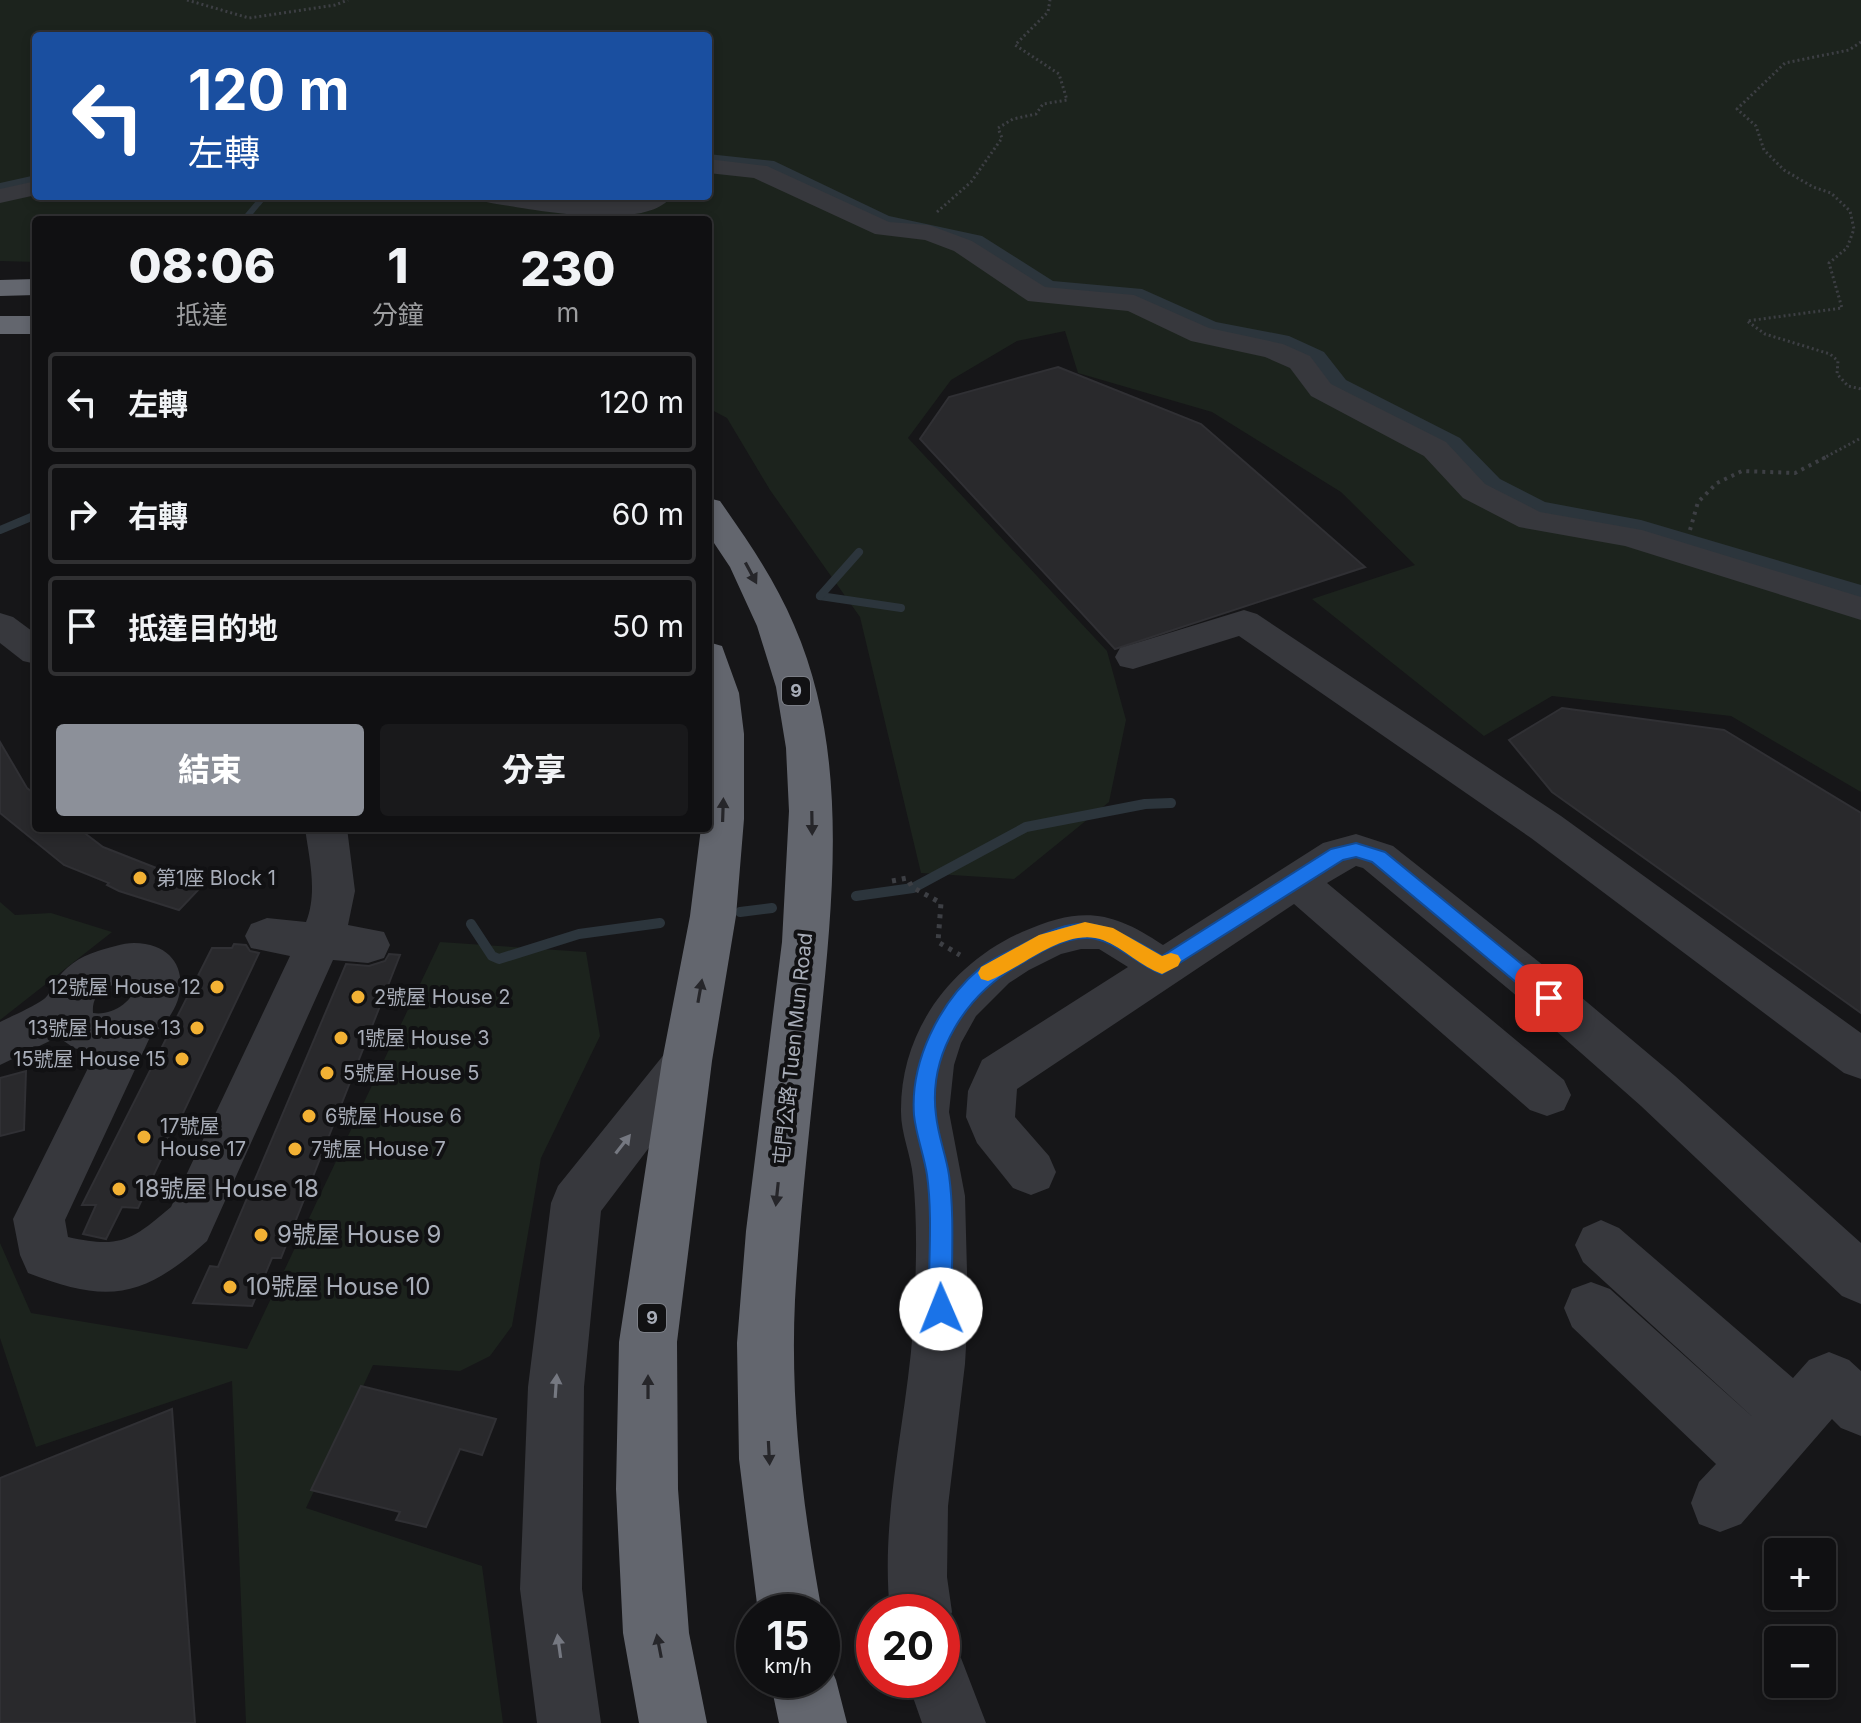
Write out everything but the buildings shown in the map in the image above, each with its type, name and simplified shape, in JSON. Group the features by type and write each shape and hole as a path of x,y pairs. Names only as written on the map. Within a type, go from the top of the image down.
{"highway":[{"path":"0,288 32,287"},
{"path":"0,325 32,325"},
{"name":"屯門公路 Tuen Mun Road","path":"712,514 745,560 782,643 802,719 812,801 811,894 767,1308 770,1471 787,1594"},
{"name":"9","path":"673,1723 656,1633 647,1489 648,1342 687,1061 713,916 723,819 724,734 719,693 712,669"},
{"path":"807,1698 813,1723"}],"lane":[{"path":"712,166 759,171 884,229 929,233 963,246 1038,295 1134,303 1201,335 1273,350 1300,362 1321,390 1435,449 1474,491 1531,520 1630,537 1861,609"},
{"path":"0,196 32,189"},
{"path":"528,200 611,209 655,200"},
{"path":"1133,657 1244,622 1546,827 1861,1059"},
{"path":"0,625 32,649"},
{"path":"42,1030 89,975 118,962 145,963 155,969 160,978 156,1001 134,1022 39,1219 46,1255 85,1269 131,1266 163,1247 189,1224 320,941 330,917 334,891 327,832"},
{"path":"1031,1172 990,1124 988,1103 999,1075 1162,966 1234,906 1297,882 1338,854 1356,850 1378,857 1528,979 1658,1091 1861,1278"},
{"path":"1297,882 1547,1095"},
{"path":"919,1594 914,1545 938,1368 941,1309 938,1176 925,1114 926,1074 938,1038 970,989 989,972 1045,941 1085,930 1106,933 1162,966"},
{"path":"267,936 368,945"},
{"path":"42,1030 76,1028 102,1034 134,1022"},
{"path":"569,1723 551,1589 556,1387 576,1203 687,1061"},
{"path":"1601,1245 1796,1418"},
{"path":"1591,1308 1756,1462"},
{"path":"1720,1503 1829,1380 1861,1408"},
{"path":"945,1698 954,1723"}],"path":[{"path":"187,0 249,18 335,5 348,0"},
{"path":"930,218 971,182 1002,138 998,128 1013,119 1036,114 1043,104 1067,100 1059,74 1015,45 1048,12 1050,0"},
{"path":"1861,42 1849,50 1785,63 1737,109 1756,126 1764,150 1784,170 1813,187 1831,193 1850,211 1854,229 1847,248 1829,263 1842,308 1747,321 1765,334 1830,354 1838,361 1837,374 1848,386 1861,389"},
{"path":"1689,535 1698,502 1717,483 1742,471 1795,473 1861,438"},
{"path":"892,881 907,878 912,887 941,903 938,942 970,961"}],"shaded area":[{"path":"0,0 1861,0 1861,792 1731,716 1552,696 1484,736 1312,599 1415,565 1341,492 1212,412 1078,373 1065,331 1017,341 951,380 908,438 1107,651 1126,720 1109,802 1014,879 921,873 860,617 770,490 727,418 712,410 712,216 32,216 32,262 0,261"},
{"path":"0,902 15,915 51,913 112,932 0,1020"},
{"path":"440,942 586,952 600,1036 541,1158 512,1326 490,1356 460,1371 373,1365 306,1508 482,1566 503,1723 246,1723 232,1381 36,1447 0,1338 0,1243 31,1313 247,1349"}],"waterway":[{"path":"712,159 768,165 883,221 975,240 1048,287 1142,295 1210,327 1281,341 1316,357 1338,385 1452,443 1491,484 1538,508 1632,525 1861,594"},
{"path":"0,189 32,182"},
{"path":"602,200 618,200"},
{"path":"247,216 260,201"},
{"path":"0,530 32,517"},
{"path":"859,552 820,596 901,608"},
{"path":"856,896 913,888 1026,827 1145,804 1171,803"},
{"path":"740,912 772,908"},
{"path":"471,924 492,956 499,959 579,934 660,923"}],"slow traffic":[{"path":"988,973 1045,941 1085,930 1106,933 1162,966 1171,960"}],"place":[{"name":"第1座 Block 1","path":"140,878"},
{"name":"12號屋 House 12","path":"217,987"},
{"name":"2號屋 House 2","path":"358,997"},
{"name":"13號屋 House 13","path":"197,1028"},
{"name":"1號屋 House 3","path":"341,1038"},
{"name":"15號屋 House 15","path":"182,1059"},
{"name":"5號屋 House 5","path":"327,1073"},
{"name":"6號屋 House 6","path":"309,1116"},
{"name":"17號屋 House 17","path":"144,1137"},
{"name":"7號屋 House 7","path":"295,1149"},
{"name":"18號屋 House 18","path":"119,1189"},
{"name":"9號屋 House 9","path":"261,1235"},
{"name":"10號屋 House 10","path":"230,1287"}],"route":[{"path":"941,1309 938,1176 925,1114 926,1074 938,1038 970,989 989,972 1045,941 1085,930 1106,933 1162,966 1338,854 1356,850 1378,857 1549,998"}]}
